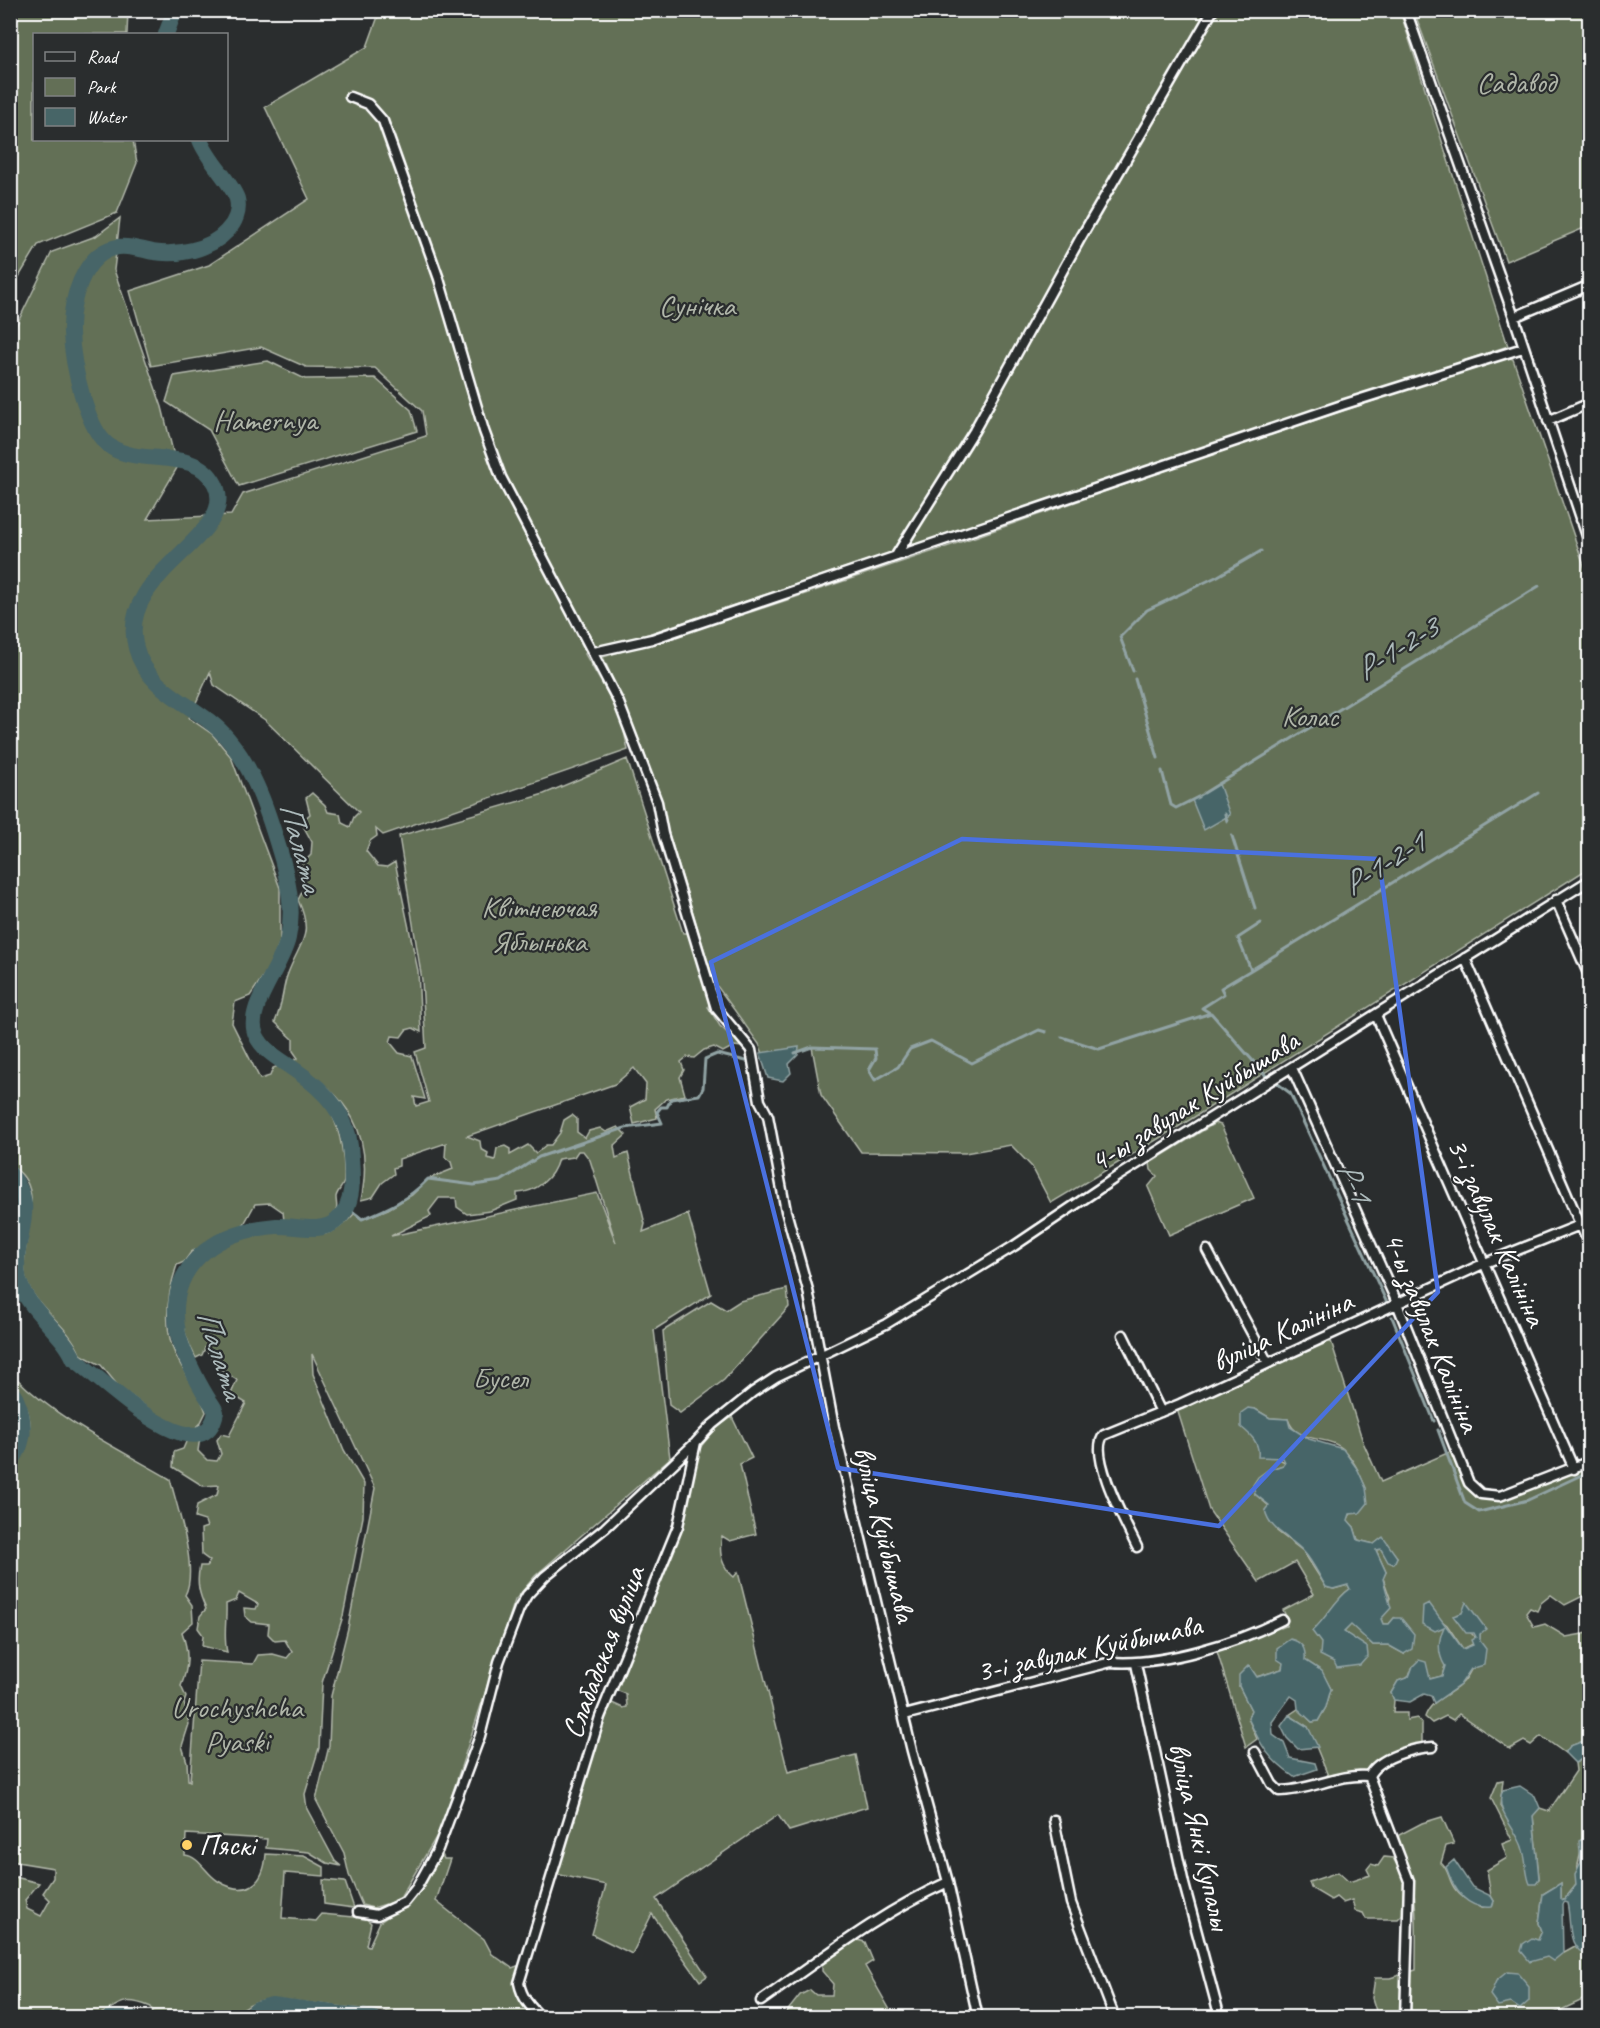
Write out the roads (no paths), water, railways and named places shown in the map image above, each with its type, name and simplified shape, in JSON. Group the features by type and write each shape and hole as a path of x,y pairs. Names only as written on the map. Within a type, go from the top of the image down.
{"street":[{"path":"897,554 974,431 1080,239 1212,10"},
{"path":"1406,10 1514,317 1548,421 1585,518 1590,545"},
{"path":"350,97 368,104 383,121 439,279 484,431 501,477 543,561 594,652 652,639 897,554 926,548 1342,405 1523,348"},
{"path":"1514,317 1590,285"},
{"path":"1548,421 1590,403"},
{"name":"вуліца Куйбышава","path":"594,652 596,660 620,703 657,802 663,834 716,1008 727,1023 746,1041 754,1060 760,1101 768,1116 786,1211 808,1290 834,1427 903,1715 948,1882 978,2018"},
{"name":"4-ы завулак Куйбышава","path":"821,1356 886,1324 1004,1252 1118,1176 1590,880"},
{"path":"1556,900 1590,978"},
{"path":"1465,958 1590,1247"},
{"name":"3-і завулак Калініна","path":"1376,1015 1574,1469"},
{"name":"4-ы завулак Калініна","path":"1292,1068 1397,1305 1468,1483 1481,1494 1500,1496 1574,1469"},
{"name":"вуліца Калініна","path":"1137,1547 1113,1497 1099,1445 1101,1439 1109,1432 1161,1412 1485,1263 1590,1221"},
{"path":"1207,1250 1268,1363"},
{"path":"1123,1335 1161,1412"},
{"path":"358,1912 376,1914 405,1902 417,1887 438,1849 477,1745 499,1662 519,1608 527,1595 545,1576 605,1528 753,1392 776,1377 821,1356"},
{"name":"Слабадская вуліца","path":"542,2018 521,1994 519,1983 600,1717 678,1526 696,1442"},
{"path":"1574,1469 1590,1461"},
{"name":"3-і завулак Куйбышава","path":"903,1715 1111,1662 1136,1664 1225,1644 1282,1620"},
{"name":"вуліца Янкі Купалы","path":"1136,1664 1184,1884 1221,2018"},
{"path":"1369,1776 1377,1765 1434,1747"},
{"path":"1255,1752 1272,1784 1279,1791 1291,1791 1356,1775 1369,1776"},
{"path":"1369,1776 1408,1881 1405,2018"},
{"path":"1054,1820 1071,1903 1115,2018"},
{"path":"761,2001 838,1947 926,1892 948,1882"}],"water":[{"path":"1219,784 1230,815 1204,830 1192,800"},
{"path":"799,1047 798,1055 789,1064 791,1073 783,1081 768,1078 760,1053"},
{"path":"1248,1408 1255,1409 1270,1418 1288,1419 1290,1427 1309,1439 1343,1449 1358,1470 1366,1488 1368,1503 1360,1513 1350,1514 1348,1520 1354,1527 1358,1540 1374,1544 1383,1537 1397,1557 1394,1564 1388,1562 1381,1549 1376,1550 1386,1572 1383,1579 1391,1608 1381,1619 1383,1624 1389,1624 1394,1618 1401,1618 1414,1634 1412,1649 1404,1654 1388,1645 1373,1645 1351,1625 1344,1632 1367,1647 1368,1656 1360,1665 1337,1668 1334,1662 1320,1655 1321,1643 1312,1631 1350,1589 1348,1585 1333,1589 1326,1587 1307,1555 1271,1524 1265,1510 1269,1505 1255,1494 1253,1485 1258,1477 1285,1462 1283,1458 1258,1457 1256,1443 1241,1427 1241,1413"},
{"path":"1466,1602 1486,1629 1480,1634 1480,1641 1486,1649 1484,1665 1471,1669 1460,1685 1434,1703 1431,1696 1424,1694 1410,1702 1394,1700 1391,1693 1398,1681 1409,1677 1413,1666 1419,1660 1426,1662 1430,1679 1442,1676 1445,1666 1439,1646 1444,1627 1435,1631 1422,1624 1423,1606 1429,1603 1463,1649 1473,1645 1471,1640 1476,1637 1474,1633 1466,1633 1453,1616 1462,1613"},
{"path":"1290,1639 1302,1646 1305,1660 1322,1671 1331,1689 1326,1707 1318,1721 1312,1722 1298,1709 1297,1700 1291,1696 1272,1722 1273,1735 1284,1743 1290,1758 1315,1763 1317,1769 1294,1777 1278,1765 1262,1744 1248,1718 1251,1710 1239,1686 1239,1675 1249,1665 1257,1677 1282,1669 1283,1663 1277,1659 1277,1648"},
{"path":"1289,1715 1308,1727 1318,1747 1298,1749 1287,1738 1281,1726"},
{"path":"1589,1739 1589,1755 1575,1763 1565,1753 1570,1746"},
{"path":"1520,1786 1535,1796 1540,1808 1533,1816 1539,1878 1536,1884 1530,1884 1522,1847 1502,1810 1503,1790"},
{"path":"1583,1839 1589,1854 1589,1956 1581,1952 1573,1941 1567,1903 1564,1902 1562,1904 1563,1953 1553,1961 1547,1957 1530,1962 1521,1951 1523,1944 1532,1938 1538,1940 1542,1931 1539,1923 1543,1894 1561,1883 1561,1899 1564,1900 1576,1885 1575,1874 1581,1862 1579,1841"},
{"path":"1454,1860 1472,1887 1491,1896 1494,1901 1492,1907 1475,1905 1457,1890 1446,1867"},
{"path":"1507,1972 1518,1973 1529,1986 1529,2001 1520,2009 1511,2003 1498,2006 1490,1995 1496,1981"}],"waterway":[{"name":"Палата","path":"166,33 175,10"},
{"name":"Палата","path":"10,1174 24,1200 17,1265 19,1280 29,1301 61,1339 74,1359 126,1401 150,1417 172,1430 192,1435 207,1430 216,1412 190,1366 178,1333 176,1309 179,1289 187,1271 199,1256 215,1244 233,1235 276,1226 315,1228 330,1225 343,1214 352,1186 348,1134 332,1102 305,1077 278,1059 259,1041 256,1035 255,1013 284,949 291,918 285,869 261,796 247,766 228,739 204,717 163,688 142,664 136,648 134,621 143,597 159,576 211,521 218,503 215,484 206,472 195,465 182,461 123,453 102,439 94,427 82,395 72,345 71,321 76,294 87,269 95,259 106,251 118,247 162,253 193,250 220,238 232,224 237,212 237,199 200,141"},
{"path":"1133,671 1120,637 1147,610 1218,576 1261,551"},
{"name":"P-1-2-3","path":"1204,793 1539,586"},
{"path":"1135,679 1158,758"},
{"path":"1162,771 1171,805 1176,808 1198,797"},
{"name":"P-1-2-1","path":"1251,970 1538,793"},
{"path":"1225,814 1227,821"},
{"path":"1232,836 1255,908"},
{"path":"1210,1013 1202,1008 1224,994 1221,988 1251,970 1238,938 1261,923"},
{"name":"P-1","path":"1062,1037 1099,1049 1211,1013 1267,1077"},
{"path":"795,1053 812,1047 875,1049 876,1058 869,1070 875,1080 898,1067 910,1049 931,1041 972,1063 1039,1030 1046,1032"},
{"path":"347,1207 362,1219 398,1203 428,1179 474,1185 501,1181 539,1157 625,1128 662,1123 657,1112 661,1107 667,1107 671,1099 699,1095 703,1088 705,1059 717,1054 746,1061"},
{"name":"P-1","path":"1278,1084 1290,1093 1387,1303"},
{"name":"P-1","path":"1392,1317 1434,1421"},
{"name":"Палата","path":"10,1389 19,1407 23,1426 20,1445 10,1463"},
{"path":"10,1432 24,1429"},
{"name":"P-1","path":"1438,1430 1465,1503 1479,1512 1528,1500 1590,1471"},
{"name":"Палата","path":"248,2018 257,2009 272,2005 372,2018"},
{"name":"Палата","path":"110,2018 131,2018"}],"place":[{"name":"Пяскі","path":"187,1845"}],"park label":[{"name":"Садавод","path":"1516,82"},
{"name":"Сунічка","path":"697,305"},
{"name":"Hamernya","path":"265,420"},
{"name":"Колас","path":"1310,716"},
{"name":"Квітнеючая Яблынька","path":"539,924"},
{"name":"Бусел","path":"500,1378"},
{"name":"Urochyshcha Pyaski","path":"237,1724"}]}
